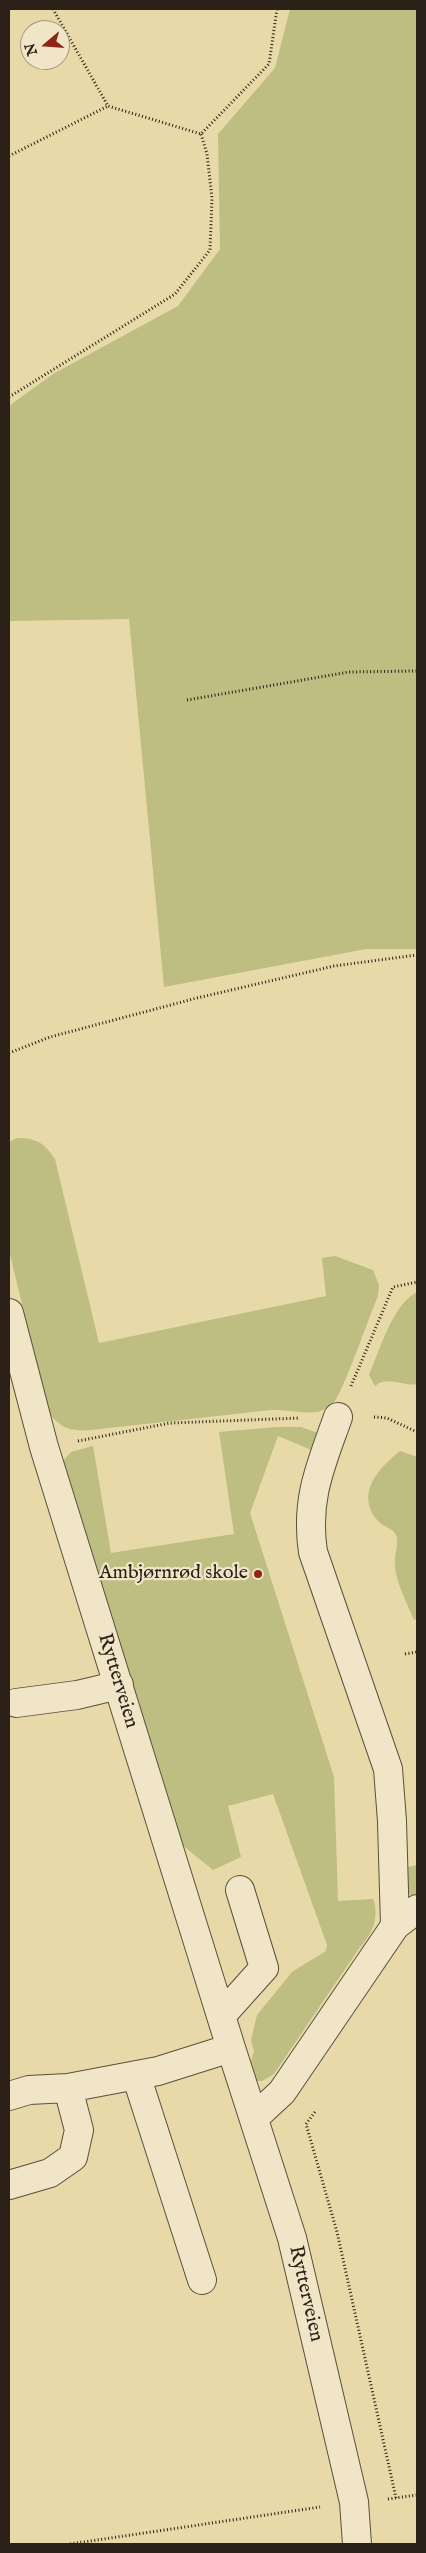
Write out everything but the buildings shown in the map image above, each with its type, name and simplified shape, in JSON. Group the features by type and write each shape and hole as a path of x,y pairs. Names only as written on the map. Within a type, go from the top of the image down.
{"street":[{"name":"Rytterveien","path":"9,1313 44,1447 292,2238 354,2502 357,2544"},
{"path":"338,1417 318,1472 310,1504 309,1527 313,1552 388,1769 392,1821 395,1926"},
{"path":"16,1703 77,1695 119,1686"},
{"path":"221,2016 264,1968 240,1890"},
{"path":"254,2118 282,2092 395,1926 417,1909"},
{"path":"9,2096 30,2090 68,2088 158,2071 231,2048"},
{"path":"136,2075 202,2280"},
{"path":"9,2185 50,2172 72,2157 79,2130 68,2088"}],"path":[{"path":"53,9 108,106"},
{"path":"201,134 269,64 277,9"},
{"path":"9,156 108,106 201,134"},
{"path":"9,397 175,294 210,250 212,198 207,154 201,134"},
{"path":"187,700 349,672 417,671"},
{"path":"9,1053 50,1037 206,996 334,966 417,955"},
{"path":"338,1417 393,1286 417,1282"},
{"path":"44,1447 170,1423 338,1417 387,1418 417,1432"},
{"path":"405,1654 417,1652"},
{"path":"318,2108 306,2124 337,2232 396,2498"},
{"path":"70,2544 354,2502 417,2495"}],"shaded area":[{"path":"290,9 417,9 417,949 366,949 164,987 129,619 9,621 9,406 53,374 178,306 220,249 218,134 275,68"},
{"path":"17,1138 39,1142 55,1159 99,1343 326,1296 322,1258 335,1256 373,1270 379,1285 378,1296 349,1372 331,1406 315,1412 271,1410 91,1430 72,1430 59,1423 48,1413 9,1250 9,1142"},
{"path":"417,1292 417,1384 385,1381 375,1386 369,1375 388,1329 408,1298"},
{"path":"276,1427 301,1427 321,1434 316,1452 278,1436 250,1513 334,1777 338,1901 373,1899 376,1912 374,1925 368,1937 274,2074 262,2081 255,2081 250,2064 254,2051 251,2040 257,2015 292,1972 326,1951 327,1945 273,1794 228,1806 241,1857 213,1870 181,1844 63,1461 71,1452 93,1446 111,1553 234,1534 219,1432"},
{"path":"400,1451 417,1457 417,1619 414,1620 399,1585 396,1571 396,1535 378,1521 371,1511 368,1501 372,1482 377,1474"},
{"path":"417,1865 417,1898 409,1894 403,1868"}],"place":[{"name":"Ambjørnrød skole","path":"258,1574"}]}
